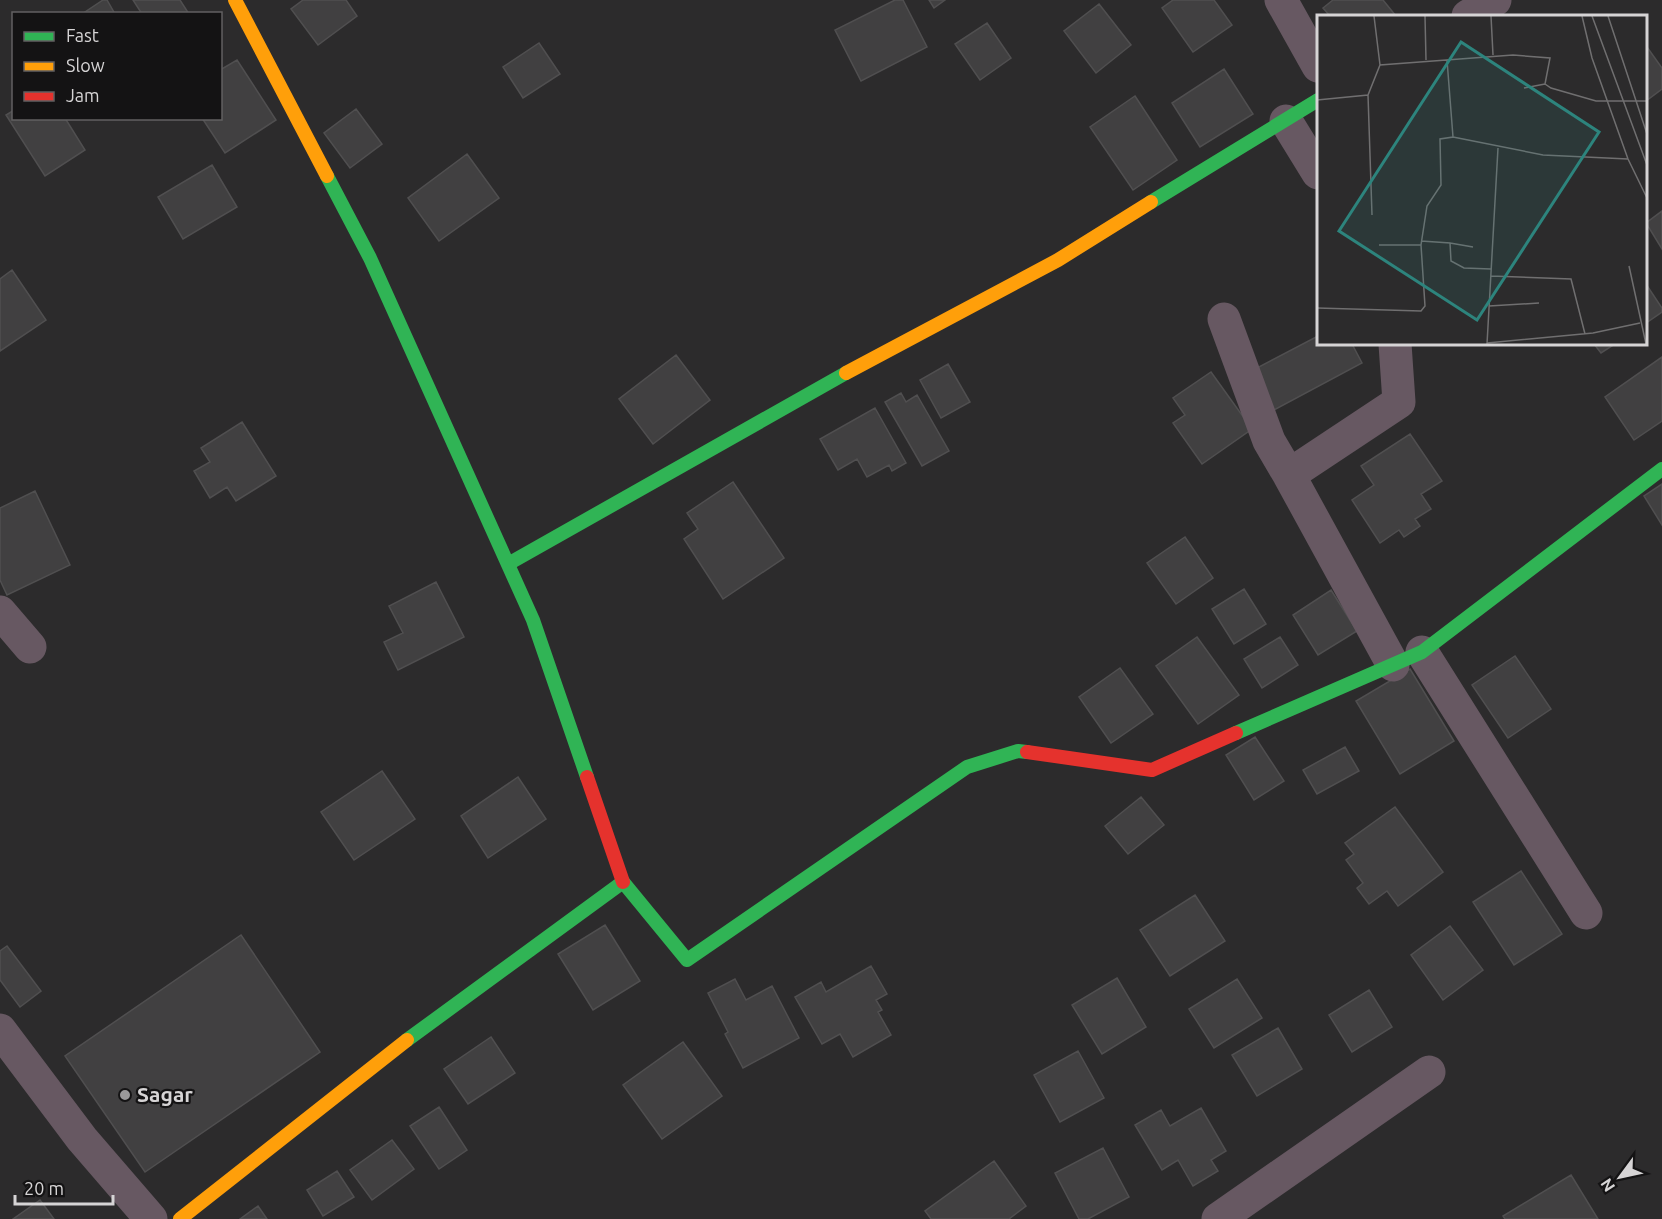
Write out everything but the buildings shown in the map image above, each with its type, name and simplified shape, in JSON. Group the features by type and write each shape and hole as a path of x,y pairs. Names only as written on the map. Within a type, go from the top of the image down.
{"street":[{"path":"235,0 370,258 533,620 623,882 687,960 967,767 1018,751 1152,770 1422,652 1662,469"},
{"path":"1281,0 1317,64"},
{"path":"1470,15 1495,0"},
{"path":"508,564 852,370 1058,260 1317,101"},
{"path":"1286,121 1317,171"},
{"path":"1224,319 1269,441 1393,665"},
{"path":"1289,475 1399,402 1395,345"},
{"path":"0,612 30,647"},
{"path":"1422,652 1586,912"},
{"path":"180,1219 381,1059 623,882"},
{"path":"0,1030 82,1139 152,1219"},
{"path":"1218,1219 1429,1072"}],"traffic: fast":[{"path":"1151,202 1317,101"},
{"path":"327,176 370,258 533,620 587,777"},
{"path":"508,564 846,373"},
{"path":"1236,733 1422,652 1662,469"},
{"path":"407,1040 623,882 687,960 967,767 1018,751 1027,752"}],"traffic: slow":[{"path":"235,0 327,176"},
{"path":"846,373 1058,260 1151,202"},
{"path":"180,1219 407,1040"}],"traffic: jam":[{"path":"1027,752 1152,770 1236,733"},
{"path":"587,777 623,882"}],"place":[{"name":"Sagar","path":"125,1095"}]}
